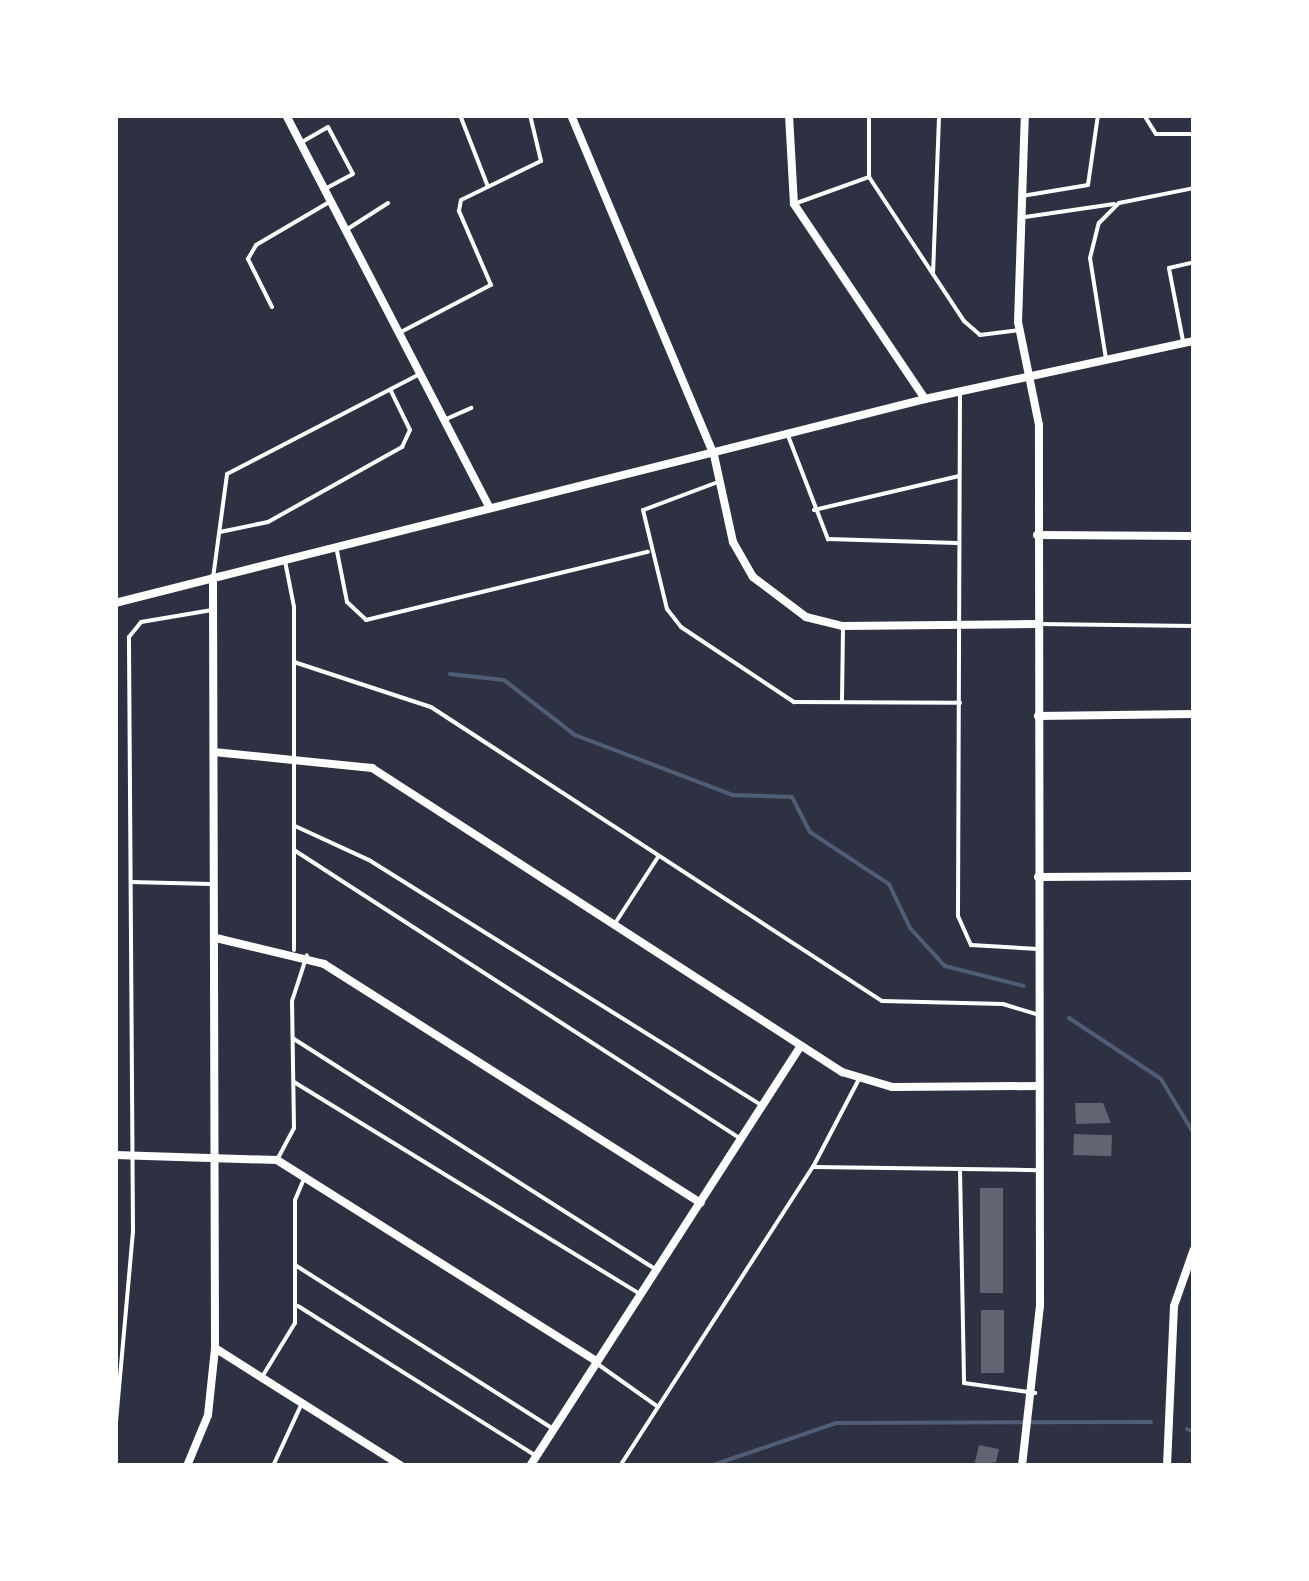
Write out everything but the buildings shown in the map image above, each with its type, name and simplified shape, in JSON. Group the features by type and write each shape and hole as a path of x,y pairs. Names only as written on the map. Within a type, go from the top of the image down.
{"street":[{"path":"286,115 489,506"},
{"path":"571,115 714,456 718,482 753,577 806,616 843,626 1036,624"},
{"path":"789,115 794,204 926,399"},
{"path":"1022,1466 1036,1393 1040,1015 1038,409 1025,376 1019,330 1025,115"},
{"path":"115,602 489,506 714,456 787,433 926,399 1194,341"},
{"path":"1037,536 1194,536"},
{"path":"187,1466 208,1415 215,1348 213,578"},
{"path":"1038,716 1194,714"},
{"path":"214,752 295,756 372,768 800,1046 859,1079 892,1087 1039,1086"},
{"path":"1038,877 1194,876"},
{"path":"216,938 308,955 700,1203"},
{"path":"530,1466 800,1046"},
{"path":"115,1155 213,1152 276,1160 306,1175 596,1361"},
{"path":"1167,1466 1174,1306 1194,1250"},
{"path":"215,1348 402,1466"}],"lane":[{"path":"460,115 488,187"},
{"path":"399,333 491,286 459,211 488,187 541,161 530,115"},
{"path":"869,115 869,178 973,332 1019,330"},
{"path":"933,274 938,115"},
{"path":"1022,196 1088,185 1098,115"},
{"path":"1144,115 1156,134 1194,134"},
{"path":"300,142 328,126 352,174 325,189"},
{"path":"794,204 869,178"},
{"path":"1021,218 1194,188"},
{"path":"272,307 248,260 256,245 331,202"},
{"path":"346,230 388,203"},
{"path":"1106,360 1090,258 1099,223 1119,203"},
{"path":"1184,344 1169,268 1194,262"},
{"path":"213,578 227,474 420,374"},
{"path":"220,532 268,522 402,448 410,430 390,390"},
{"path":"960,391 960,930 979,947 1039,949"},
{"path":"444,420 471,408"},
{"path":"787,433 814,510 837,544 958,543"},
{"path":"814,510 959,476"},
{"path":"718,482 646,504 649,552 681,627 794,702 960,702"},
{"path":"336,546 347,602 366,620 649,552"},
{"path":"285,560 294,662 294,950"},
{"path":"115,1434 129,1326 129,637 141,622 214,609"},
{"path":"1036,624 1194,626"},
{"path":"842,703 843,626"},
{"path":"294,662 430,706 882,1001 1003,1004 1040,1015"},
{"path":"295,826 370,860 762,1106"},
{"path":"294,850 740,1139"},
{"path":"614,925 658,857"},
{"path":"131,882 215,884"},
{"path":"276,1160 294,1128 294,984 308,955"},
{"path":"294,1040 657,1270"},
{"path":"620,1466 813,1167 859,1079"},
{"path":"294,1082 642,1295"},
{"path":"813,1167 1038,1170"},
{"path":"960,1170 964,1383 1036,1393"},
{"path":"262,1378 298,1306 295,1200 306,1175"},
{"path":"294,1264 553,1429"},
{"path":"298,1306 536,1456"},
{"path":"596,1361 658,1407"},
{"path":"273,1466 302,1403"}],"waterway":[{"path":"450,674 504,680 575,735 733,795 792,797 810,832 889,884 910,928 945,966 1024,986"},
{"path":"1069,1018 1161,1079 1194,1134"},
{"path":"1194,1154 1194,1164"},
{"path":"710,1466 836,1423 1151,1422"},
{"path":"1187,1429 1194,1432"}]}
